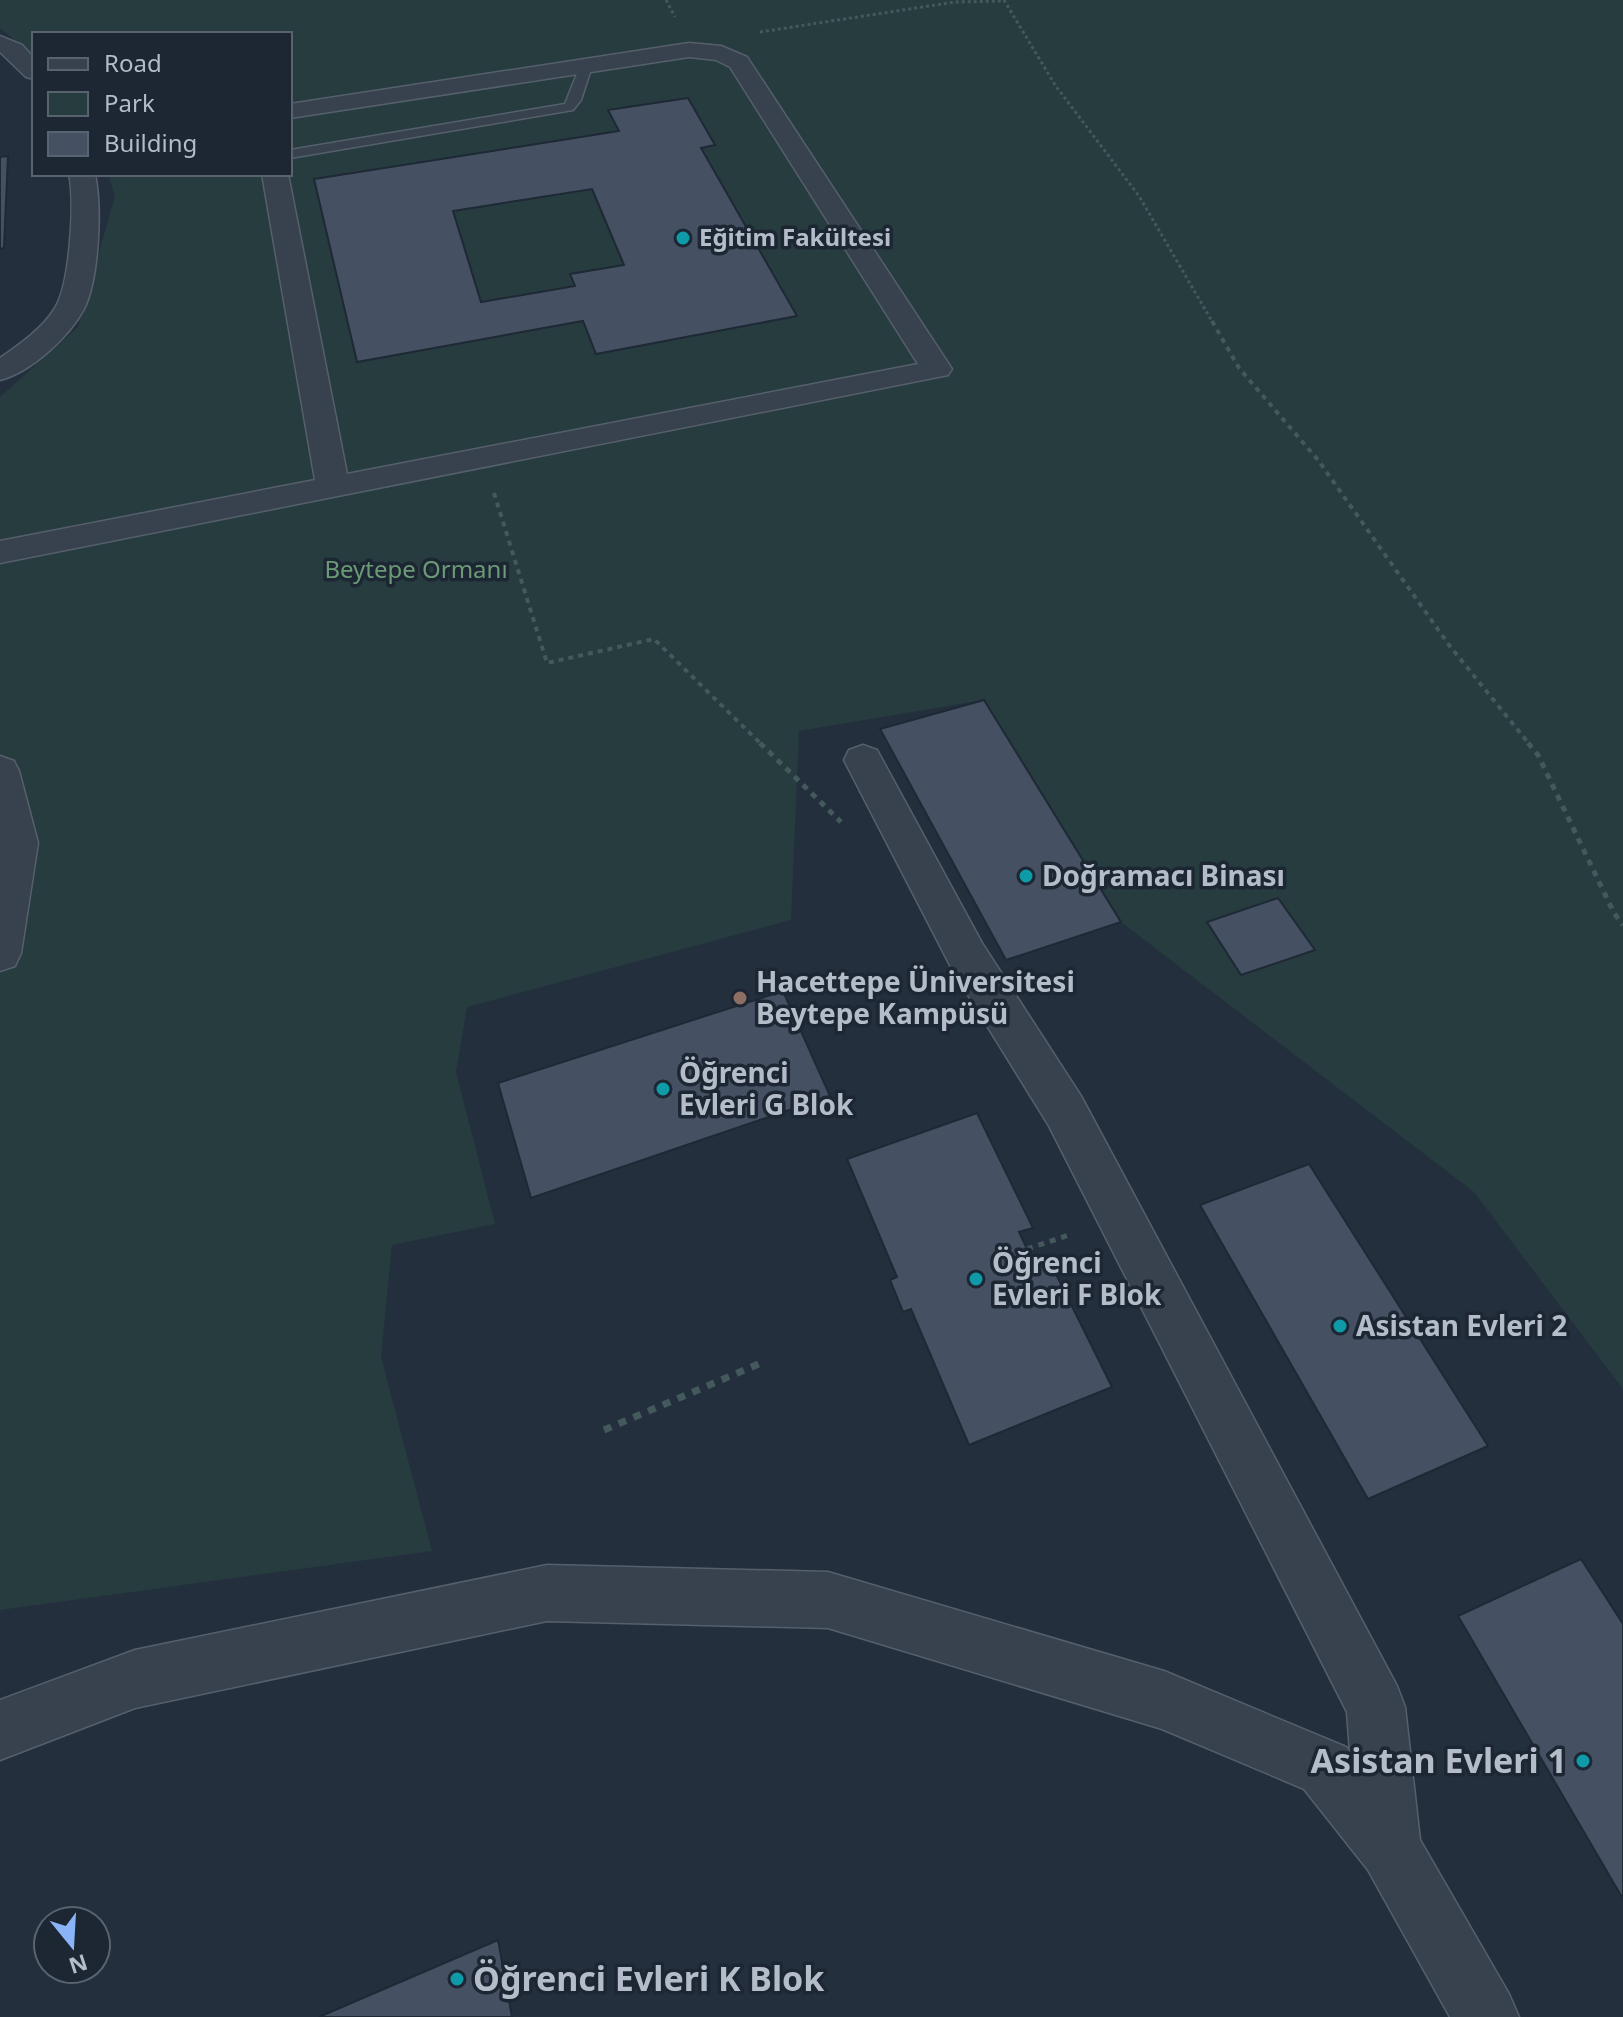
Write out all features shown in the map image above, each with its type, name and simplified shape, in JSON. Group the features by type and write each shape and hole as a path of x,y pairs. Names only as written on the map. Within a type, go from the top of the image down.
{"street":[{"path":"0,43 14,50 32,70"},
{"path":"0,552 937,369 739,62 721,53 689,50 292,111"},
{"path":"0,371 14,364 70,307 83,242 87,184 83,176"},
{"path":"275,176 333,487"},
{"path":"863,760 911,833 967,956 1065,1111 1376,1707 1390,1848"},
{"path":"0,771 18,843 0,953"},
{"path":"0,1730 135,1679 547,1593 828,1600 1164,1700 1325,1768 1390,1848 1486,2017"}],"lane":[{"path":"292,154 569,107 575,100 586,66"}],"path":[{"path":"749,34 955,2 1005,1 1055,85 1139,196 1239,368 1318,460 1449,645 1538,755 1614,913 1623,925"},
{"path":"483,458 547,663 654,639 843,823 911,833"},
{"path":"1027,1249 1044,1244"},
{"path":"604,1430 761,1363"}],"green space":[{"name":"Beytepe Ormanı","path":"0,0 1623,0 1623,1389 1474,1192 1121,922 984,700 799,731 791,920 467,1007 456,1072 495,1224 392,1245 381,1357 432,1551 0,1610 0,397 78,327 115,196 109,176 292,176 292,32 32,32 32,54 0,28"}],"building":[{"name":"Eğitim Fakültesi","path":"688,98 715,145 701,148 797,316 596,354 583,321 357,362 314,179 619,131 608,110","holes":["592,189 624,265 570,274 575,286 481,302 453,211"]},
{"path":"8,156 4,248 0,249 0,157"},
{"name":"Doğramacı Binası","path":"984,700 1121,922 1006,960 880,729"},
{"path":"1278,898 1315,950 1241,975 1207,922"},
{"name":"Öğrenci Evleri G Blok","path":"783,991 830,1096 531,1198 498,1083"},
{"name":"Öğrenci Evleri F Blok","path":"977,1113 1033,1228 1019,1232 1027,1249 1034,1262 1048,1258 1112,1387 969,1445 911,1309 903,1312 890,1280 897,1277 847,1159"},
{"name":"Asistan Evleri 2","path":"1309,1164 1488,1446 1368,1499 1200,1205"},
{"name":"Asistan Evleri 1","path":"1581,1559 1623,1624 1623,1899 1458,1616"},
{"name":"Öğrenci Evleri K Blok","path":"498,1940 512,2017 319,2017"}],"place":[{"name":"Eğitim Fakültesi","path":"683,238"},
{"name":"Doğramacı Binası","path":"1026,876"},
{"name":"Hacettepe Üniversitesi Beytepe Kampüsü","path":"740,998"},
{"name":"Öğrenci Evleri G Blok","path":"663,1089"},
{"name":"Öğrenci Evleri F Blok","path":"976,1279"},
{"name":"Asistan Evleri 2","path":"1340,1326"},
{"name":"Asistan Evleri 1","path":"1583,1761"},
{"name":"Öğrenci Evleri K Blok","path":"457,1979"}]}
